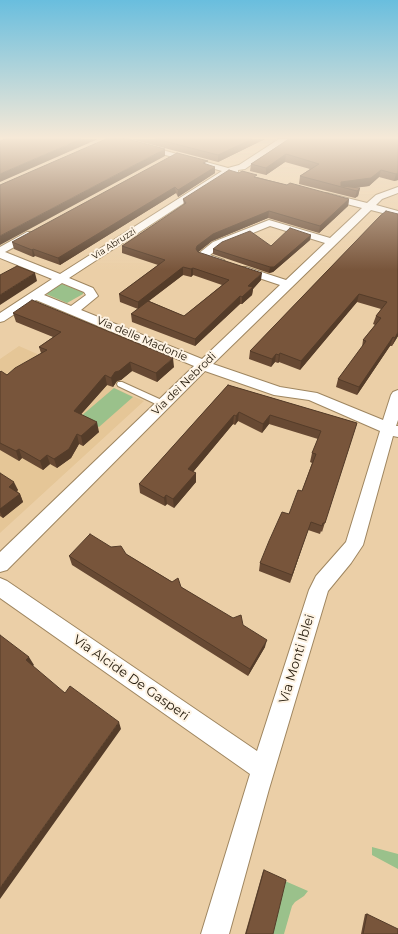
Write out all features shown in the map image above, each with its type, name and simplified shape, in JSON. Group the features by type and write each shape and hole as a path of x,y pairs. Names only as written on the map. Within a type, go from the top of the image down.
{"street":[{"name":"Via Abruzzi","path":"0,318 209,183"},
{"name":"Via dei Nebrodi","path":"0,564 203,365 369,207 382,195 398,190"},
{"path":"318,194 398,214"},
{"path":"288,284 202,256 217,244 269,223 333,242"},
{"path":"0,252 42,228"},
{"path":"0,252 90,290 92,293 90,298 73,310"},
{"name":"Via delle Madonie","path":"35,295 203,365 279,392 312,396 393,430"},
{"name":"Via Monti Iblei","path":"215,934 263,769 319,590 323,582 354,545 393,430 398,395"},
{"name":"Via Alcide De Gasperi","path":"0,587 263,769"}],"lane":[{"path":"120,384 164,404"}],"shaded area":[{"path":"19,346 144,401 0,533 0,359"}],"green space":[{"path":"59,284 83,292 83,294 67,303 46,294"},
{"path":"114,388 133,397 99,427 80,417"},
{"path":"372,847 398,854 398,869 372,855"},
{"path":"285,881 308,891 292,906 284,934 272,934"}],"building":[{"path":"6,183 101,183 0,236 0,185"},
{"path":"122,183 190,183 178,190 175,187 58,258 12,242"},
{"path":"209,183 277,183 287,185 290,183 349,199 320,226 269,211 213,234 197,246 196,249 198,252 262,273 248,286 253,287 242,297 240,296 195,339 131,314 148,301 184,316 229,280 193,268 183,267 138,302 119,294 165,260 122,246 186,203 183,199"},
{"path":"325,183 341,183 341,186 360,188 357,191"},
{"path":"386,211 398,214 398,332 359,387 338,379 366,341 363,340 381,318 376,316 387,302 359,294 301,361 280,353 279,355 276,354 272,359 250,351 380,216"},
{"path":"290,228 311,235 274,267 213,249 222,242 250,231 271,246"},
{"path":"17,266 35,273 0,295 0,275"},
{"path":"32,300 173,358 156,373 130,362 119,371 115,372 111,378 105,375 74,411 97,422 81,436 77,434 69,449 54,459 47,455 40,461 19,449 16,451 0,443 0,372 1,371 7,375 15,368 47,350 39,347 61,332 13,313"},
{"path":"228,385 357,423 325,523 323,523 322,526 311,522 292,575 260,563 282,512 289,514 298,490 302,491 316,454 312,453 321,431 270,415 263,424 239,412 236,416 234,415 188,469 196,473 173,499 166,495 164,498 139,484"},
{"path":"0,473 14,482 9,487 20,494 0,509"},
{"path":"90,534 111,547 121,546 126,554 172,582 178,578 181,587 233,618 241,615 243,625 267,640 250,669 69,556"},
{"path":"0,635 29,657 26,660 65,693 70,686 119,722 0,888"},
{"path":"264,870 286,880 273,934 246,934"},
{"path":"367,914 398,929 398,934 363,934"}]}
